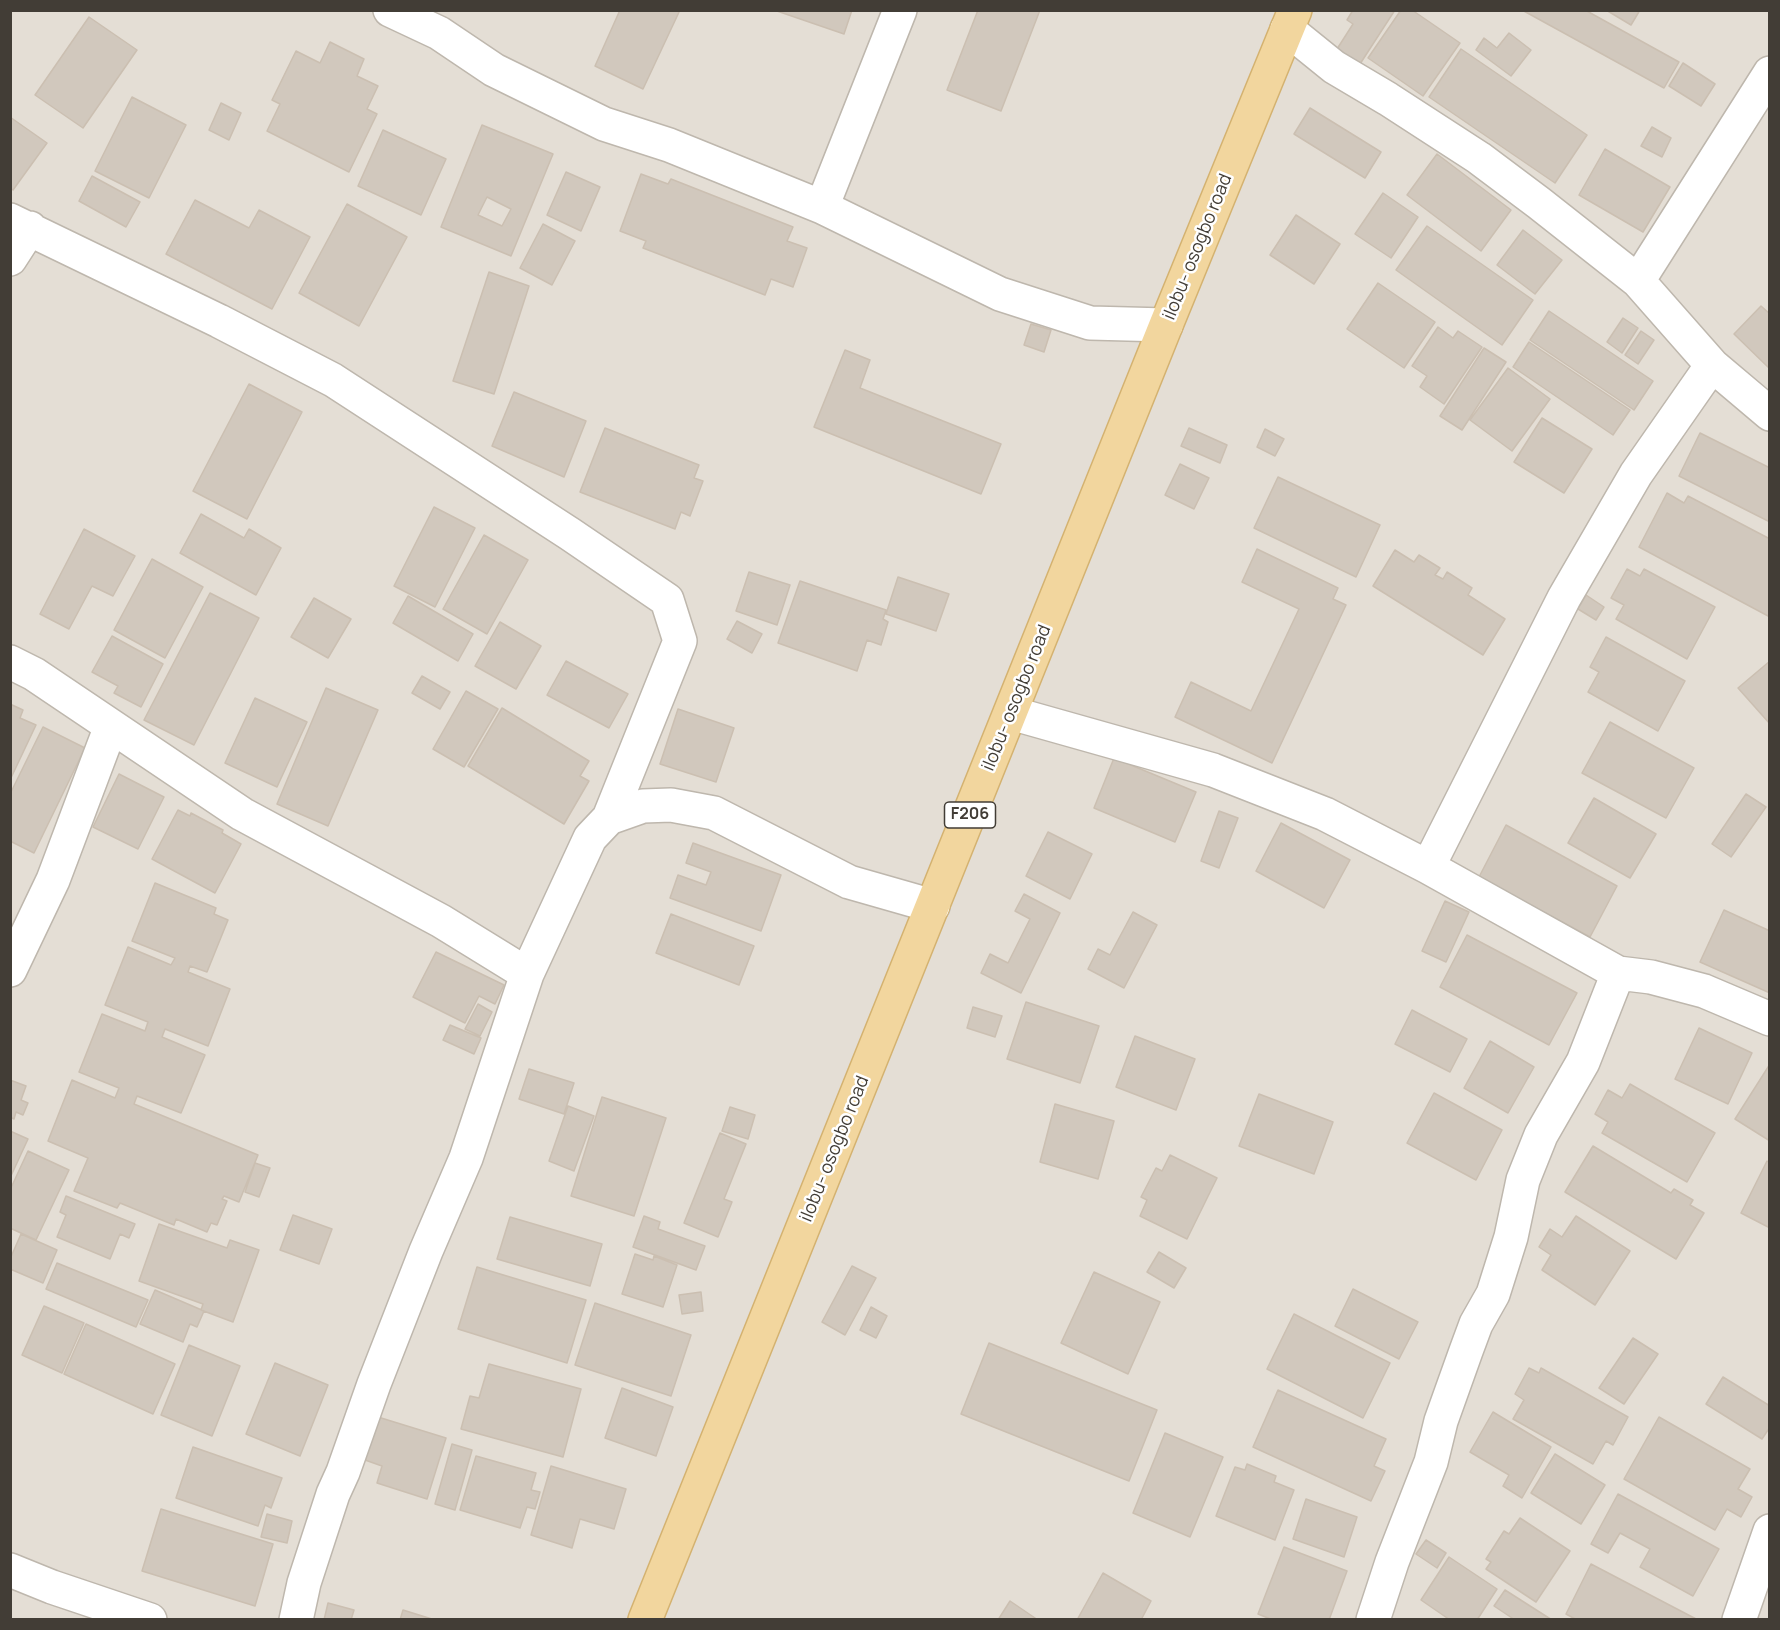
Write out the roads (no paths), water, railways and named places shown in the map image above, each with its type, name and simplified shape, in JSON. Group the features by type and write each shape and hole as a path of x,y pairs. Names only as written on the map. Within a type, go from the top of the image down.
{"main road":[{"name":"ilobu- osogbo road","path":"645,1620 1291,20"}],"street":[{"path":"390,10 439,33 494,70 604,124 669,145 822,207 1000,294 1090,323 1166,325"},
{"path":"822,207 900,10"},
{"path":"1291,20 1334,67 1388,99 1479,159 1638,281 1712,365 1770,414"},
{"path":"1638,281 1770,73"},
{"path":"10,259 20,224 219,321 333,380 667,600 680,641 609,818 590,838 527,974 466,1158 426,1251 333,1494 304,1583 296,1620"},
{"path":"1428,867 1564,598 1636,474 1712,365"},
{"path":"10,662 34,674 242,814 441,921 527,974"},
{"path":"1011,712 1213,770 1325,814 1428,867 1618,973 1651,977 1704,991 1770,1019"},
{"path":"10,970 53,880 111,726"},
{"path":"609,818 643,806 671,805 714,813 849,882 933,906"},
{"path":"1373,1620 1392,1562 1431,1462 1441,1420 1466,1351 1476,1324 1493,1294 1511,1237 1523,1180 1541,1135 1582,1062 1618,973"},
{"path":"1738,1620 1770,1531"},
{"path":"10,1570 52,1587 150,1620"}]}
